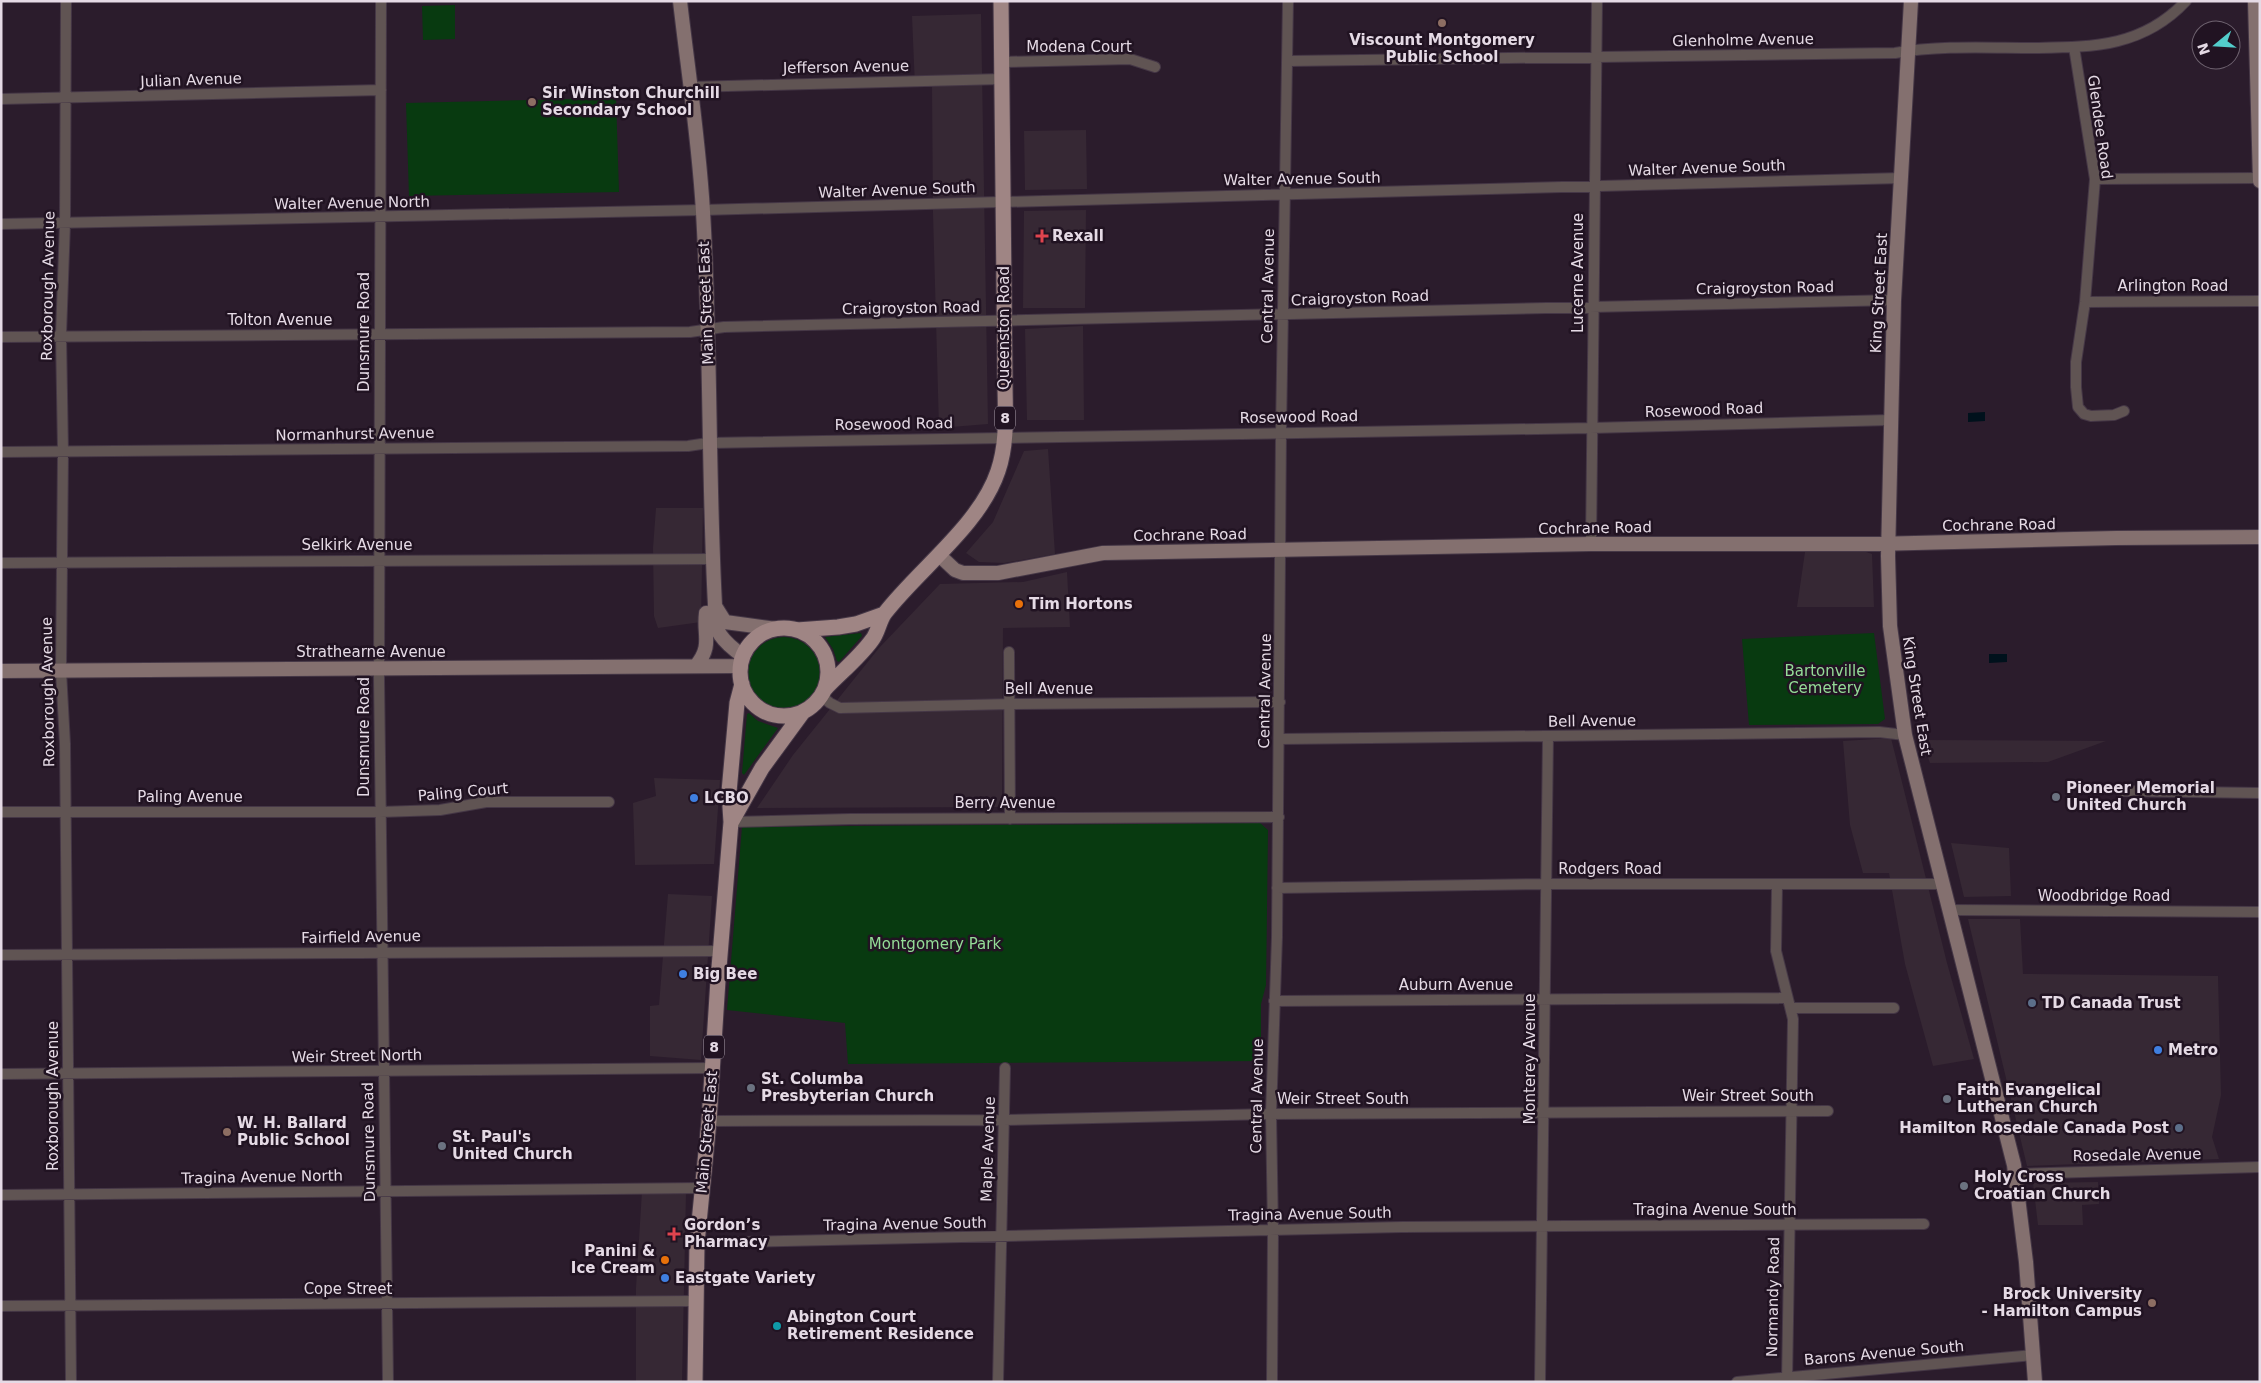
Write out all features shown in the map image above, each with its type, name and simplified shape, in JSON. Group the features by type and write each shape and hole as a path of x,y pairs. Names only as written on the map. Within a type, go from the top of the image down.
{"main road":[{"name":"Queenston Road","path":"823,693 873,640 884,614 964,526 990,489 998,472 1005,437 1001,1"},
{"name":"Queenston Road","path":"796,630 856,624 884,614"},
{"path":"777,629 796,630 814,640 826,658 828,671 823,693 813,706 803,712 788,716 774,715 764,711 754,703 742,684 742,661 757,638 777,629"},
{"name":"Main Street East","path":"695,1382 697,1243 709,1121 720,951 732,822 729,792 737,703 742,684"},
{"name":"Main Street East","path":"732,822 762,768 803,712"}],"street":[{"name":"Roxborough Avenue","path":"66,1 65,223 60,335 63,452 61,671 65,744 65,954 68,1013 71,1382"},
{"name":"Dunsmure Road","path":"381,1 379,668 381,951 388,1382"},
{"name":"Main Street East","path":"680,1 691,86 703,210 708,330 708,443 714,599 712,617 716,628 726,643 742,661"},
{"name":"Central Avenue","path":"1272,1382 1273,1230 1271,1114 1278,888 1282,550 1281,432 1288,1"},
{"name":"Lucerne Avenue","path":"1591,544 1597,1"},
{"name":"King Street East","path":"1911,1 1894,300 1890,420 1890,626 1905,735 1982,1033 2015,1174 2026,1262 2035,1382"},
{"name":"Glenholme Avenue","path":"1288,61 1895,53 1921,49 2105,45 2142,33 2160,23 2186,1"},
{"path":"2095,179 2260,180 2256,1"},
{"name":"Glendee Road","path":"2074,47 2095,179 2085,302 2076,362 2078,407 2084,414 2091,416 2114,415 2124,411"},
{"name":"Modena Court","path":"1002,62 1130,59 1155,67"},
{"name":"Jefferson Avenue","path":"691,86 1002,79"},
{"name":"Julian Avenue","path":"1,99 381,90"},
{"name":"Walter Avenue South","path":"703,210 1902,178"},
{"name":"Walter Avenue North","path":"1,224 379,218 703,210"},
{"name":"Craigroyston Road","path":"708,330 724,327 1894,300"},
{"name":"Arlington Road","path":"2085,302 2260,301"},
{"name":"Tolton Avenue","path":"1,337 60,335 379,335 690,332 708,330"},
{"name":"Rosewood Road","path":"708,443 1591,428 1890,420"},
{"name":"Normanhurst Avenue","path":"1,452 688,446 708,443"},
{"name":"Cochrane Road","path":"939,555 955,570 962,573 998,574 1103,553 1591,544 1889,543 2260,537"},
{"name":"Selkirk Avenue","path":"1,563 712,559"},
{"path":"714,599 725,622 777,629"},
{"path":"696,666 706,652 706,614 714,599"},
{"path":"1009,652 1011,704 1010,819"},
{"name":"Strathearne Avenue","path":"1,671 696,666 742,661"},
{"name":"Bell Avenue","path":"823,693 830,703 840,708 1011,704 1280,702"},
{"name":"Bell Avenue","path":"1280,739 1879,732 1905,735"},
{"name":"Monterey Avenue","path":"1540,1382 1548,737"},
{"path":"2121,791 2260,793"},
{"name":"Paling Court","path":"380,812 440,810 486,802 609,802"},
{"name":"Paling Avenue","path":"1,812 380,812"},
{"name":"Berry Avenue","path":"732,822 850,819 1279,817"},
{"name":"Rodgers Road","path":"1278,888 1547,884 1942,884"},
{"name":"Normandy Road","path":"1777,885 1776,951 1793,1019 1787,1380"},
{"name":"Woodbridge Road","path":"1949,910 2260,912"},
{"name":"Fairfield Avenue","path":"1,955 381,951 720,951"},
{"name":"Auburn Avenue","path":"1274,1001 1787,998"},
{"path":"1791,1008 1894,1008"},
{"name":"Weir Street North","path":"1,1074 713,1068"},
{"name":"Maple Avenue","path":"998,1382 1005,1068"},
{"name":"Weir Street South","path":"709,1121 1003,1120 1271,1114 1828,1111"},
{"name":"Rosedale Avenue","path":"2015,1174 2260,1167"},
{"name":"Tragina Avenue North","path":"1,1195 702,1188"},
{"name":"Tragina Avenue South","path":"697,1243 1273,1230 1542,1226 1924,1224"},
{"name":"Cope Street","path":"1,1306 696,1301"},
{"name":"Barons Avenue South","path":"1737,1382 1787,1380 2034,1355"}],"shaded area":[{"path":"981,14 988,424 939,428 933,213 932,87 915,87 912,16"},
{"path":"1086,130 1087,189 1025,190 1024,131"},
{"path":"1086,210 1085,308 1023,308 1024,211"},
{"path":"1083,326 1084,420 1027,420 1025,329"},
{"path":"1048,449 1055,554 1004,563 979,562 966,553 993,522 1024,451"},
{"path":"656,508 703,508 701,622 658,628 654,616 653,548"},
{"path":"1863,551 1872,554 1874,607 1797,607 1805,552"},
{"path":"1067,572 1070,627 1003,628 1002,807 757,808 793,755 879,648 940,584 1023,582"},
{"path":"1891,738 1947,963 1974,1059 1933,1066 1905,964 1889,873 1863,873 1850,825 1843,741"},
{"path":"1922,740 2106,741 2048,762 1930,763"},
{"path":"654,778 720,780 714,864 635,865 633,803 656,796"},
{"path":"1951,843 2009,848 2011,896 1964,897"},
{"path":"668,894 712,896 701,1060 650,1056 650,1006 659,1005"},
{"path":"1968,919 2020,919 2023,974 2218,976 2221,1095 2212,1137 2219,1159 2027,1166"},
{"path":"2098,1182 2099,1204 2082,1205 2083,1225 2038,1225 2033,1183"},
{"path":"642,1191 686,1193 682,1382 636,1382 636,1288"}],"green space":[{"path":"455,5 455,39 423,40 422,6"},
{"path":"616,98 619,192 409,196 406,103"},
{"path":"861,633 862,636 839,662 837,661 833,649 825,637"},
{"name":"Bartonville Cemetery","path":"1874,633 1885,719 1878,724 1749,725 1742,639"},
{"path":"791,637 810,647 818,659 820,673 818,687 810,699 798,707 777,709 758,699 750,687 748,666 758,647 770,639"},
{"path":"749,713 758,721 778,728 744,775 742,773 747,714"},
{"name":"Montgomery Park","path":"1260,823 1268,830 1266,985 1261,1004 1261,1061 848,1064 845,1023 727,1010 742,827"}],"water":[{"path":"1985,412 1985,421 1968,422 1968,413"},
{"path":"1989,654 2007,654 2007,662 1989,663"}],"place":[{"name":"Viscount Montgomery Public School","path":"1442,23"},
{"name":"Sir Winston Churchill Secondary School","path":"532,102"},
{"name":"Rexall","path":"1042,236"},
{"name":"Tim Hortons","path":"1019,604"},
{"name":"Pioneer Memorial United Church","path":"2056,797"},
{"name":"LCBO","path":"694,798"},
{"name":"Big Bee","path":"683,974"},
{"name":"TD Canada Trust","path":"2032,1003"},
{"name":"Metro","path":"2158,1050"},
{"name":"St. Columba Presbyterian Church","path":"751,1088"},
{"name":"Faith Evangelical Lutheran Church","path":"1947,1099"},
{"name":"Hamilton Rosedale Canada Post","path":"2179,1128"},
{"name":"W. H. Ballard Public School","path":"227,1132"},
{"name":"St. Paul's United Church","path":"442,1146"},
{"name":"Holy Cross Croatian Church","path":"1964,1186"},
{"name":"Gordon’s Pharmacy","path":"674,1234"},
{"name":"Panini & Ice Cream","path":"665,1260"},
{"name":"Eastgate Variety","path":"665,1278"},
{"name":"Brock University - Hamilton Campus","path":"2152,1303"},
{"name":"Abington Court Retirement Residence","path":"777,1326"}]}
